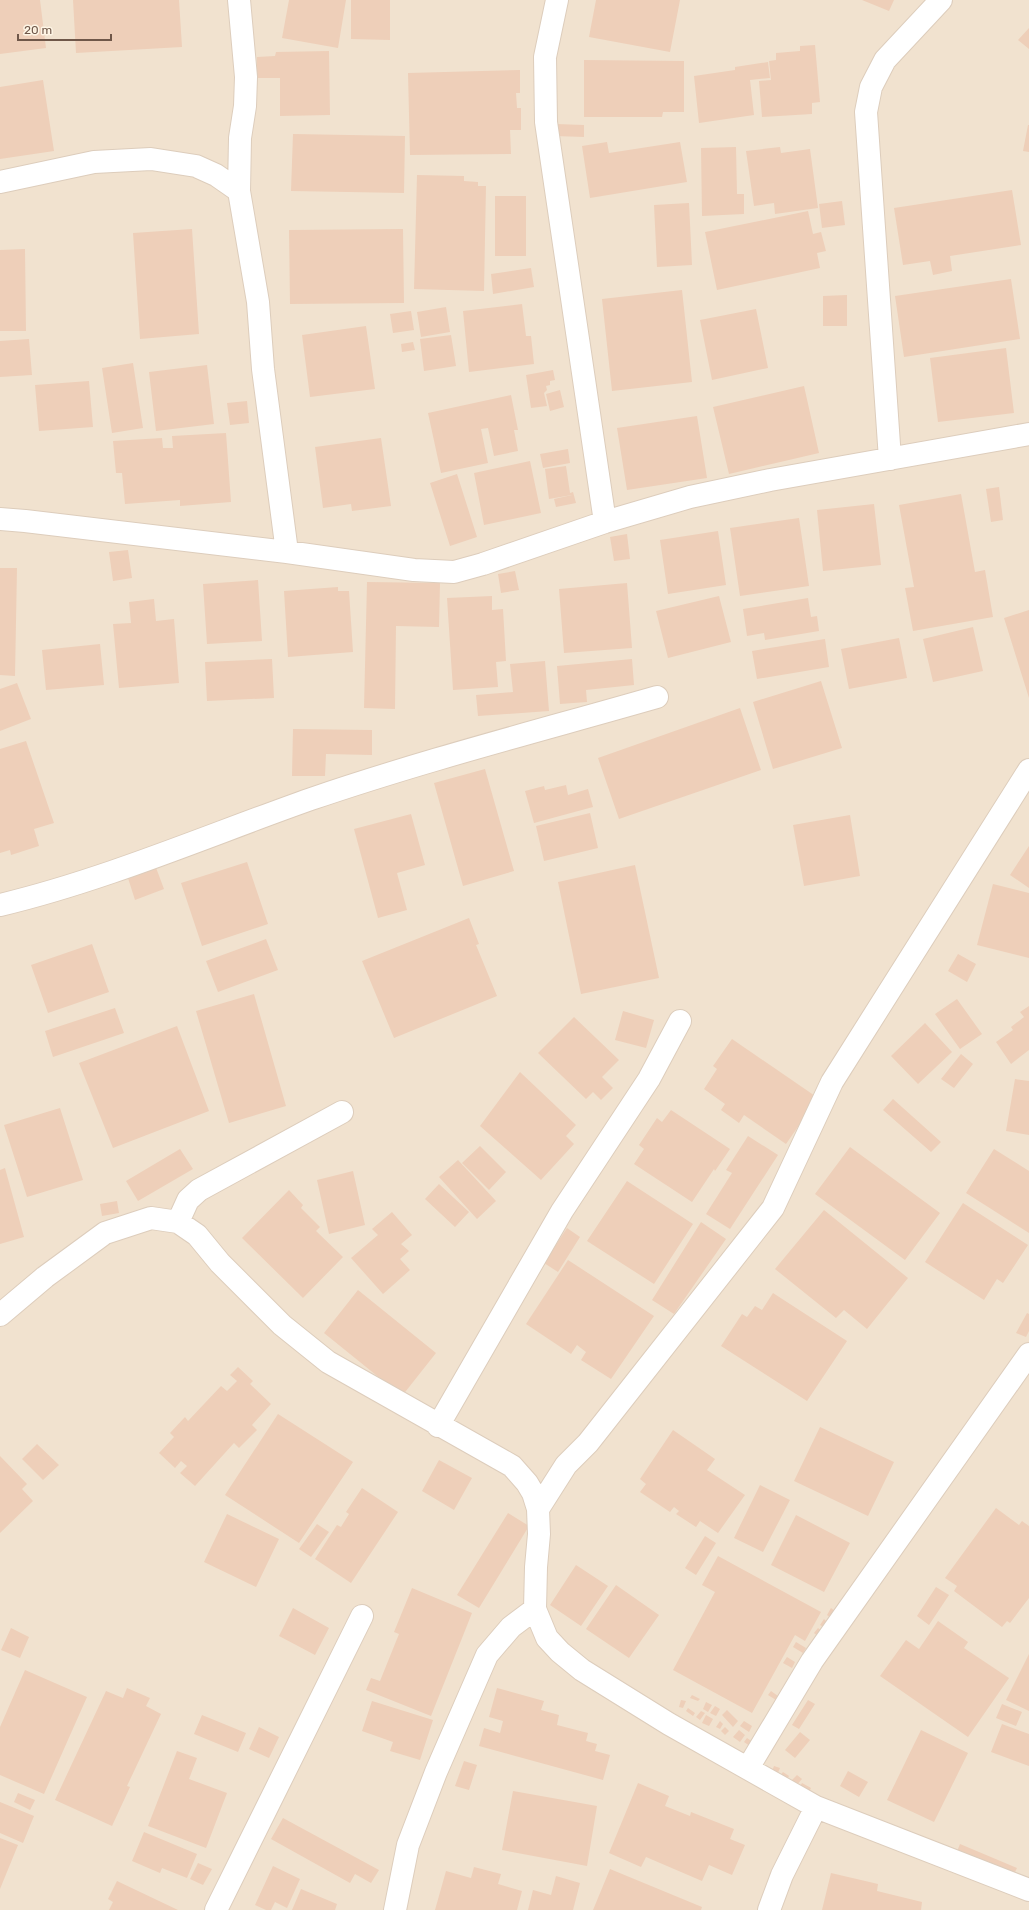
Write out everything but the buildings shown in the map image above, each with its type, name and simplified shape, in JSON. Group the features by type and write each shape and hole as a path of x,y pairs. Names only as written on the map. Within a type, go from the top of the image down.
{"street":[{"path":"239,0 246,77 245,106 240,138 239,191 258,302 263,369 287,552"},
{"path":"557,0 545,57 546,122 605,522"},
{"path":"890,459 866,112 871,86 885,60 941,0"},
{"path":"0,182 94,162 151,159 196,166 216,175 239,191"},
{"path":"0,519 287,552 414,570 454,572 483,564 605,522 697,496 770,480 1029,434"},
{"path":"0,905 47,892 312,799 416,765 657,698"},
{"path":"538,1509 566,1465 588,1443 772,1208 832,1082 1029,770"},
{"path":"438,1426 562,1211 649,1079 680,1021"},
{"path":"178,1222 188,1200 199,1190 342,1112"},
{"path":"0,1315 45,1277 105,1233 151,1218 178,1222 197,1235 220,1263 282,1325 328,1362 438,1426 512,1466 527,1482 533,1493 538,1509 539,1534 536,1567 535,1610 547,1638 560,1652 582,1670 669,1724 816,1808 1029,1890"},
{"path":"748,1768 812,1661 1029,1354"},
{"path":"395,1910 408,1845 436,1772 487,1655 511,1627 535,1610"},
{"path":"216,1910 362,1616"},
{"path":"769,1910 782,1875 816,1808"}],"shaded area":[{"path":"0,0 1029,0 1029,1910 0,1910"}]}
